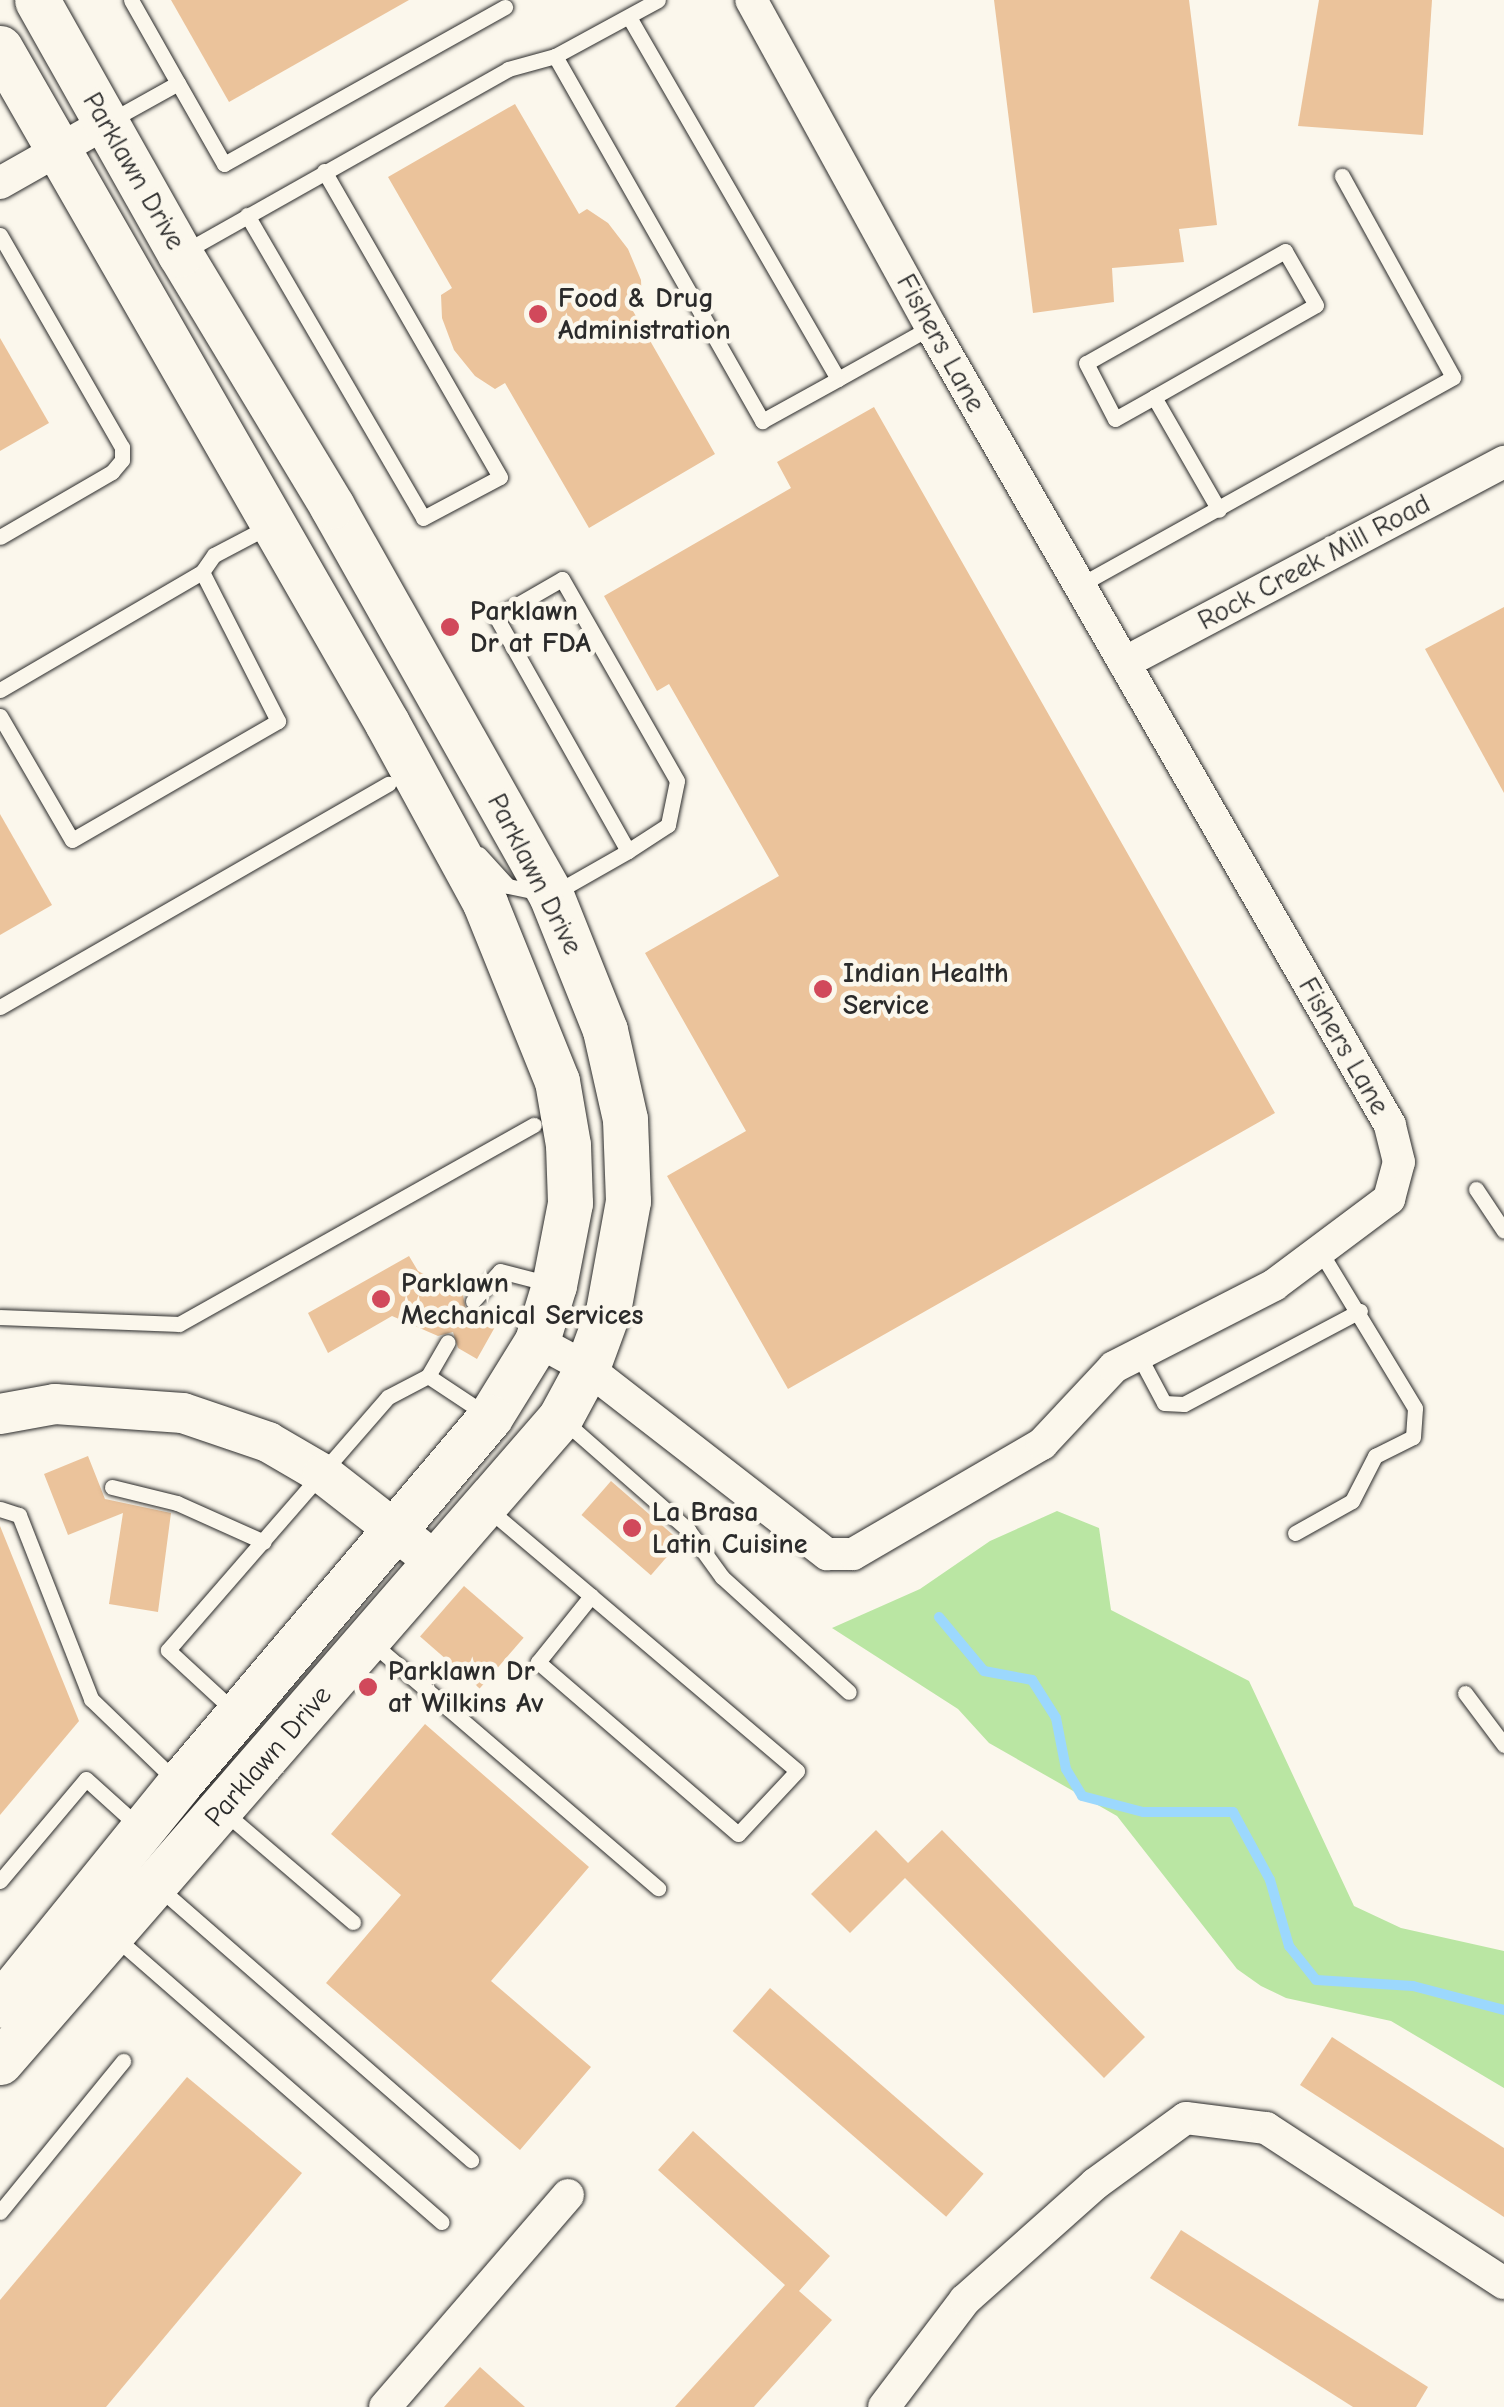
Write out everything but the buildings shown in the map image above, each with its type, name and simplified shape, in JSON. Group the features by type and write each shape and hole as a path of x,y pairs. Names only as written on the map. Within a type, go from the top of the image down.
{"main road":[{"name":"Parklawn Drive","path":"1,2001 237,1714 490,1418 584,1261 628,1202 624,1119 605,1030 551,895 332,506 180,254 36,0"},
{"name":"Parklawn Drive","path":"0,48 270,525 409,791 485,903 557,1080 569,1164 570,1202 584,1261 587,1368 560,1418 486,1508 0,2062"}],"street":[{"name":"Fishers Lane","path":"537,1341 587,1368 826,1554 853,1554 1042,1444 1114,1366 1274,1286 1389,1200 1400,1162 1390,1125 932,327 751,0"},
{"path":"0,183 106,123"},
{"name":"Rock Creek Mill Road","path":"1124,663 1504,462"},
{"path":"0,1414 54,1404 184,1413 268,1442 324,1474 438,1563"},
{"path":"884,2407 965,2300 1095,2184 1186,2118 1266,2128 1504,2284"},
{"path":"385,2407 568,2195"}],"lane":[{"path":"131,0 224,164 508,2"},
{"path":"180,254 508,69 556,56 658,0"},
{"path":"629,16 838,379"},
{"path":"556,56 762,421 932,327"},
{"path":"106,123 178,83"},
{"path":"246,215 423,518 500,477 324,170"},
{"path":"1080,585 1452,376 1342,176"},
{"path":"0,235 122,447 122,460 112,472 0,537"},
{"path":"1285,250 1316,305 1154,397 1115,418 1086,363 1285,250"},
{"path":"1154,397 1219,510"},
{"path":"0,690 202,572 214,555 270,525"},
{"path":"0,716 72,840 278,721 202,572"},
{"path":"0,1007 409,791 508,886 551,895 628,851 668,824 676,781 562,578 496,617 628,851"},
{"path":"0,1317 179,1324 534,1124"},
{"path":"1476,1189 1504,1231"},
{"path":"1295,1534 1352,1501 1375,1456 1414,1437 1415,1408 1360,1310 1320,1251"},
{"path":"473,1302 500,1271 584,1261"},
{"path":"1138,1354 1164,1402 1184,1404 1360,1310"},
{"path":"237,1714 168,1650 388,1397 428,1376 448,1342"},
{"path":"428,1376 490,1418"},
{"path":"560,1418 688,1530 722,1577 849,1692"},
{"path":"112,1487 176,1503 264,1542"},
{"path":"486,1508 592,1596 797,1772 738,1834 538,1662 592,1596"},
{"path":"0,1509 19,1515 92,1699 179,1784"},
{"path":"369,1641 658,1888"},
{"path":"1465,1694 1504,1744"},
{"path":"0,1881 86,1779 142,1829"},
{"path":"222,1810 353,1922"},
{"path":"156,1884 470,2160"},
{"path":"111,1935 440,2222"},
{"path":"0,2212 123,2061"}],"green space":[{"path":"1057,1511 1099,1528 1111,1610 1249,1681 1354,1906 1401,1928 1504,1951 1504,2088 1391,2021 1286,1998 1261,1986 1237,1969 1117,1816 989,1743 958,1709 832,1628 920,1589 990,1541"}],"waterway":[{"path":"939,1617 984,1671 1032,1680 1056,1718 1066,1769 1082,1796 1143,1812 1233,1812 1270,1880 1289,1946 1316,1980 1413,1986 1504,2010"}],"place":[{"name":"Food & Drug Administration","path":"538,314"},
{"name":"Parklawn Dr at FDA","path":"450,627"},
{"name":"Indian Health Service","path":"823,989"},
{"name":"Parklawn Mechanical Services","path":"381,1299"},
{"name":"La Brasa Latin Cuisine","path":"632,1528"},
{"name":"Parklawn Dr at Wilkins Av","path":"368,1687"}]}
